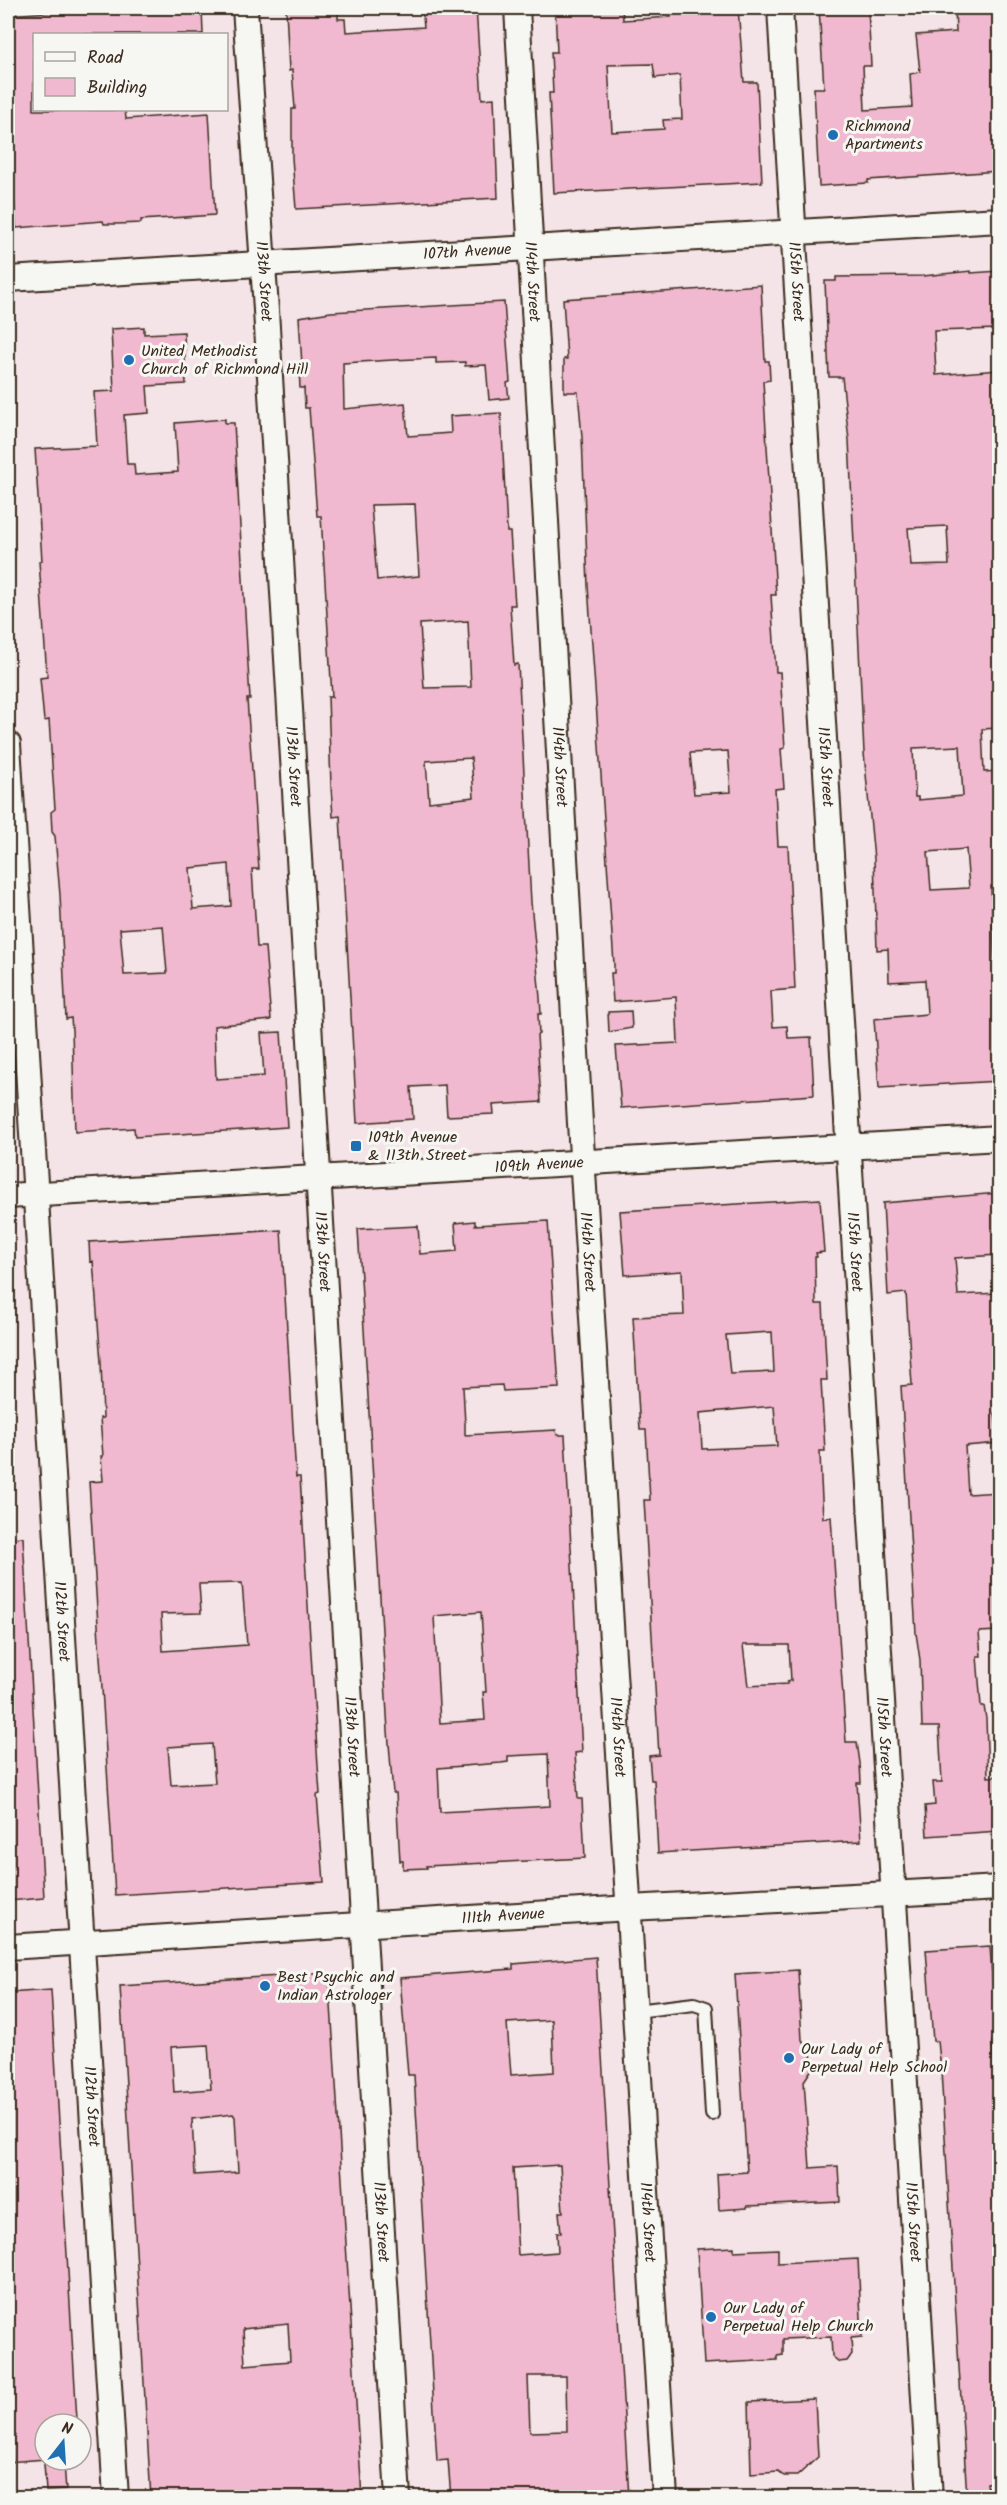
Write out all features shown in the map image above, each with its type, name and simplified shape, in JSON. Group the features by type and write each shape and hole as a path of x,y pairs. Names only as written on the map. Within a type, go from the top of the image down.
{"street":[{"name":"113th Street","path":"245,8 263,264 398,2498"},
{"name":"114th Street","path":"517,8 583,1162 665,2498"},
{"name":"115th Street","path":"780,8 930,2498"},
{"name":"107th Avenue","path":"8,279 999,220"},
{"name":"112th Street","path":"8,744 116,2498"},
{"name":"109th Avenue","path":"8,1196 999,1138"},
{"name":"111th Avenue","path":"8,1947 630,1908 999,1888"}],"lane":[{"path":"636,2011 694,2004 706,2008 712,2114"}],"building":[{"path":"79,8 202,8 203,33 33,33 33,111 125,111 126,119 209,113 215,215 141,220 141,223 104,224 103,221 16,228 8,96 8,15 79,10"},
{"path":"286,8 338,8 338,19 345,19 346,32 424,27 422,8 476,8 482,99 494,98 498,198 296,209 292,158 292,109 295,109 292,70 289,71"},
{"path":"555,8 622,8 623,20 671,17 670,8 738,8 744,82 757,82 762,182 554,193 549,93 553,93 551,52 557,52","holes":["653,64 655,78 680,75 682,119 663,120 664,129 612,132 608,65"]},
{"path":"819,8 868,8 871,66 863,66 865,110 912,107 910,74 920,72 916,35 956,32 955,8 999,8 999,171 868,180 868,183 819,186 814,88 824,88"},
{"path":"971,271 971,273 999,271 999,329 934,331 936,375 999,370 999,728 982,729 984,772 999,771 999,886 991,886 996,991 999,991 999,1081 879,1088 874,1019 927,1014 925,980 889,982 888,949 877,950 874,859 864,753 849,440 842,377 829,377 825,281 836,281 836,277 923,276","holes":["947,526 949,565 911,566 908,528","960,746 963,796 918,800 918,797 915,797 913,748","966,849 969,888 931,890 928,852"]},
{"path":"761,285 765,361 769,361 770,380 763,381 776,595 771,595 776,672 780,672 785,748 781,749 784,788 775,789 778,846 788,846 795,989 771,991 773,1027 787,1026 788,1038 811,1037 814,1095 621,1108 616,1046 678,1043 676,997 613,1002 611,973 614,973 614,964 588,586 582,437 578,392 564,392 564,359 567,359 563,299","holes":["728,751 731,792 694,794 690,753"]},
{"path":"504,302 510,382 507,383 509,398 489,400 486,365 465,366 465,362 436,363 436,358 343,363 344,409 405,403 408,436 451,433 450,416 501,413 507,532 510,532 515,605 510,605 514,665 518,664 531,902 541,1014 538,1014 539,1034 537,1035 541,1102 493,1105 494,1114 447,1116 445,1085 411,1087 413,1119 357,1123 340,816 333,817 331,786 328,697 332,697 321,516 317,516 309,408 305,408 304,388 300,388 299,366 302,365 299,317 331,312","holes":["415,504 419,576 377,580 371,505","468,621 471,687 424,688 420,624","471,758 474,797 429,802 426,761"]},
{"path":"144,327 144,334 184,332 186,384 147,386 149,413 124,415 127,464 134,464 135,475 178,472 175,423 225,419 225,423 234,423 250,699 247,699 259,869 252,869 257,947 265,947 271,1020 214,1026 216,1079 264,1076 261,1033 281,1032 287,1127 135,1137 134,1128 75,1132 72,1030 71,1018 66,1019 60,895 55,836 52,832 51,812 55,809 49,720 44,721 40,678 47,677 39,561 42,561 35,449 97,446 94,392 114,391 111,329","holes":["229,864 231,906 193,909 190,868","163,926 167,973 124,975 120,929"]},
{"path":"631,1011 632,1028 609,1032 608,1012"},
{"path":"998,1193 999,1248 996,1248 997,1255 955,1258 958,1295 999,1293 999,1378 996,1378 998,1412 995,1412 999,1443 965,1446 968,1494 999,1492 999,1631 979,1632 981,1656 977,1656 981,1706 984,1706 986,1719 988,1777 999,1776 999,1831 927,1836 925,1806 935,1805 933,1782 942,1782 939,1727 922,1727 920,1660 916,1633 901,1386 912,1385 906,1293 888,1295 883,1203"},
{"path":"820,1199 824,1252 816,1253 817,1257 815,1257 816,1304 823,1304 827,1380 821,1380 825,1451 820,1451 823,1518 831,1517 846,1742 857,1742 860,1763 861,1783 857,1783 861,1841 658,1853 654,1780 651,1780 649,1756 659,1755 644,1500 650,1500 646,1430 640,1430 633,1317 684,1315 682,1271 625,1275 620,1211","holes":["772,1332 774,1372 730,1374 726,1335","774,1406 777,1446 702,1449 700,1413","743,1645 789,1645 791,1681 787,1684 748,1686"]},
{"path":"475,1221 475,1225 548,1221 559,1388 503,1391 502,1385 463,1387 465,1435 556,1430 557,1435 565,1435 582,1752 575,1753 578,1799 582,1799 585,1858 403,1869 403,1861 400,1861 396,1793 393,1793 388,1731 358,1229 418,1226 420,1254 457,1251 455,1223","holes":["481,1612 486,1692 483,1692 485,1720 440,1723 434,1616","548,1754 550,1806 440,1812 438,1768 508,1762 508,1756"]},
{"path":"281,1230 296,1477 300,1477 320,1794 317,1795 324,1882 115,1895 89,1482 103,1481 100,1418 103,1418 93,1261 90,1262 89,1242","holes":["242,1583 247,1645 163,1651 161,1614 201,1613 199,1584","212,1744 215,1783 171,1785 168,1747"]},
{"path":"23,1537 44,1898 8,1901 8,1538"},
{"path":"990,1946 995,2021 999,2020 999,2040 992,2041 999,2125 999,2482 987,2483 989,2498 967,2498 941,2071 938,2041 933,2041 926,1950"},
{"path":"596,1957 629,2498 451,2498 448,2460 437,2461 414,2075 408,2075 400,1978 513,1969 513,1964","holes":["552,2020 554,2072 511,2075 507,2023","560,2165 563,2212 559,2212 561,2233 557,2233 558,2252 518,2255 513,2168","528,2376 566,2376 567,2431 530,2432"]},
{"path":"798,1970 802,2040 811,2048 812,2069 804,2081 810,2168 838,2166 840,2202 747,2206 747,2208 719,2210 717,2174 747,2172 735,1974"},
{"path":"329,1973 362,2498 151,2498 120,1986","holes":["208,2045 211,2089 174,2092 171,2047","233,2114 238,2172 195,2175 192,2119","288,2324 290,2361 245,2365 243,2329"]},
{"path":"51,1990 77,2412 33,2412 33,2460 8,2462 8,2435 12,2435 8,2352 8,1993"},
{"path":"734,2247 734,2251 778,2249 778,2263 858,2259 862,2337 851,2338 852,2354 847,2361 839,2362 832,2356 831,2337 783,2339 783,2355 777,2356 777,2360 704,2364 697,2249"},
{"path":"815,2399 818,2457 797,2476 784,2476 778,2472 751,2474 749,2402"},
{"path":"45,2472 65,2472 66,2490 46,2491"}],"place":[{"name":"Richmond Apartments","path":"833,135"},
{"name":"United Methodist Church of Richmond Hill","path":"129,360"},
{"name":"109th Avenue & 113th Street","path":"356,1146"},
{"name":"Best Psychic and Indian Astrologer","path":"265,1986"},
{"name":"Our Lady of Perpetual Help School","path":"789,2058"},
{"name":"Our Lady of Perpetual Help Church","path":"711,2317"}]}
